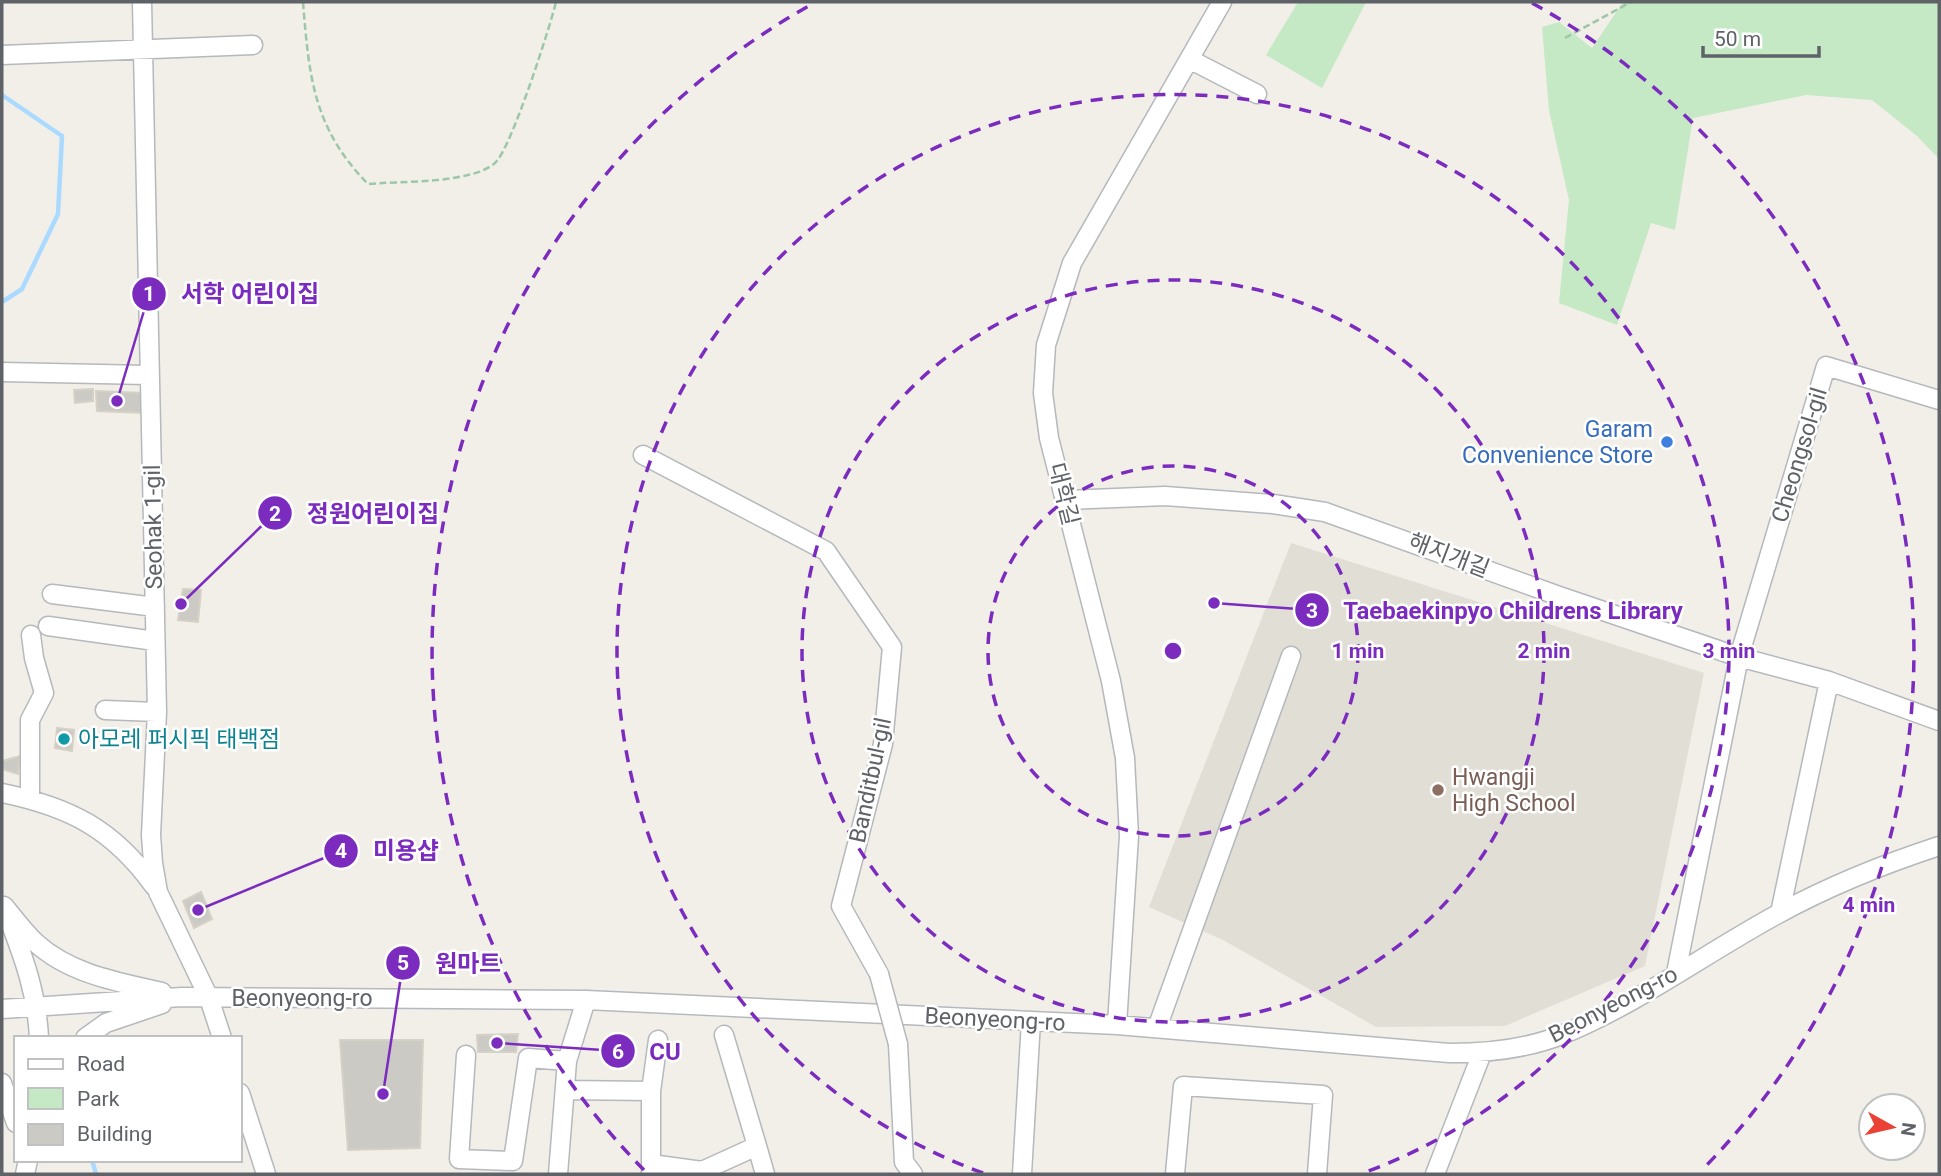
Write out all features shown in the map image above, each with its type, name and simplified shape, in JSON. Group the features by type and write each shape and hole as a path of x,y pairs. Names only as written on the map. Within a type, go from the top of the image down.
{"street":[{"name":"Seohak 1-gil","path":"142,2 157,712 151,835 158,892 209,998 221,1036"},
{"name":"대학길","path":"1117,1025 1129,836 1125,758 1111,681 1049,439 1043,393 1046,345 1056,305 1072,263 1223,2"},
{"path":"2,55 253,45"},
{"path":"1189,60 1257,94"},
{"name":"Cheongsol-gil","path":"1739,657 1826,366 1939,400"},
{"path":"2,372 148,375"},
{"name":"Banditbul-gil","path":"643,455 826,551 892,647 883,744 841,906 879,974 898,1044 904,1162 913,1174"},
{"name":"해지개길","path":"1066,500 1165,496 1273,504 1325,512 1559,596 1739,657 1829,681 1939,721"},
{"path":"52,594 155,607"},
{"path":"48,626 155,641"},
{"path":"30,799 30,720 44,693 34,658 31,635"},
{"path":"1157,1028 1291,656"},
{"path":"1676,973 1739,657"},
{"path":"1780,913 1829,681"},
{"path":"105,710 157,712"},
{"path":"2,793 70,812 109,835 137,862 158,892"},
{"name":"Beonyeong-ro","path":"2,1009 182,998 586,1000 1117,1025 1450,1053 1482,1053 1524,1046 1563,1034 1780,913 1890,862 1939,846"},
{"path":"3,903 35,942 74,968 182,998"},
{"path":"3,903 31,976 38,1006 39,1036"},
{"path":"88,1036 106,1023 182,998"},
{"path":"558,1174 567,1061 586,1000"},
{"path":"1022,1174 1031,1021"},
{"path":"724,1035 765,1174"},
{"path":"659,1040 650,1091 651,1169 702,1172 757,1146"},
{"path":"1435,1174 1482,1053"},
{"path":"466,1055 458,1166 513,1167 528,1058 567,1061"},
{"path":"2,1083 14,1117"},
{"path":"1175,1174 1183,1086 1323,1095 1317,1174"},
{"path":"565,1090 650,1091"},
{"path":"242,1099 266,1174"}],"path":[{"path":"303,2 309,72 320,112 344,160 368,184 468,175 495,163 517,124 523,97 556,2"},
{"path":"1565,38 1631,2"}],"shaded area":[{"name":"Hwangji High School","path":"1291,543 1704,673 1645,966 1505,1026 1376,1027 1223,940 1149,907"}],"green space":[{"path":"1298,2 1366,2 1322,88 1266,55"},
{"path":"1623,2 1939,2 1939,159 1917,136 1872,100 1806,95 1693,118 1675,230 1651,223 1617,325 1559,303 1569,200 1549,110 1542,27 1559,22 1592,48"}],"building":[{"path":"93,389 93,401 75,403 74,390"},
{"path":"96,391 143,393 145,413 97,411"},
{"path":"183,589 201,590 198,622 178,620"},
{"name":"아모레 퍼시픽 태백점","path":"57,728 74,730 72,751 55,748"},
{"path":"20,756 18,774 2,769 2,761"},
{"path":"201,892 212,919 194,928 183,901"},
{"path":"518,1034 516,1052 478,1052 477,1035"},
{"path":"340,1040 423,1040 420,1148 348,1150"}],"waterway":[{"path":"2,95 62,136 58,214 22,289 2,302"},
{"path":"93,1162 96,1174"}],"place":[{"name":"서학 어린이집","path":"117,401"},
{"name":"Garam Convenience Store","path":"1667,442"},
{"name":"Taebaekinpyo Childrens Library","path":"1214,603"},
{"name":"정원어린이집","path":"181,604"},
{"name":"아모레 퍼시픽 태백점","path":"64,739"},
{"name":"Hwangji High School","path":"1438,790"},
{"name":"미용샵","path":"198,910"},
{"name":"CU","path":"497,1043"},
{"name":"원마트","path":"383,1094"}]}
